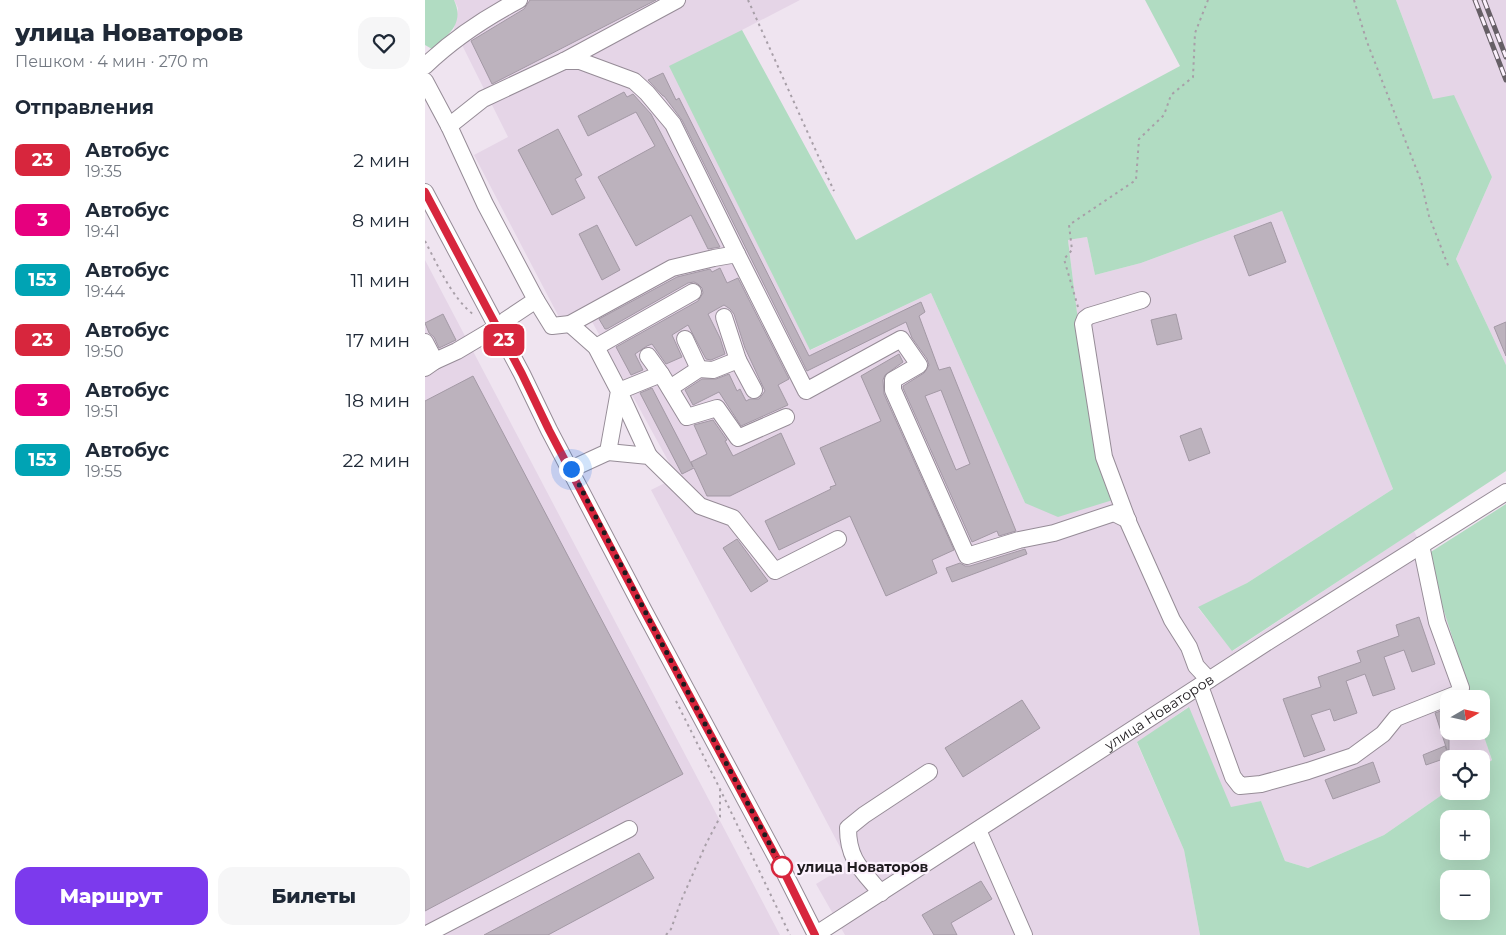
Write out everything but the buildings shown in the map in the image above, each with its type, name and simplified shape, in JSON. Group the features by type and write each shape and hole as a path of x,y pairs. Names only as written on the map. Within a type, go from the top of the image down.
{"street":[{"path":"425,66 447,45 519,0"},
{"path":"449,126 483,100 563,61 677,0"},
{"path":"563,61 580,62 634,81 647,93 673,124 806,391 901,339 919,365 893,380 893,390 967,556 1019,540 1054,533 1115,513 1128,520"},
{"path":"426,84 449,126 485,204 536,300 552,326 570,324 672,268 737,254"},
{"path":"425,192 735,779 815,935"},
{"path":"596,347 693,292"},
{"path":"425,342 430,364 498,329 506,320 536,300"},
{"path":"1142,300 1089,316 1083,324 1105,457 1128,520 1172,620 1189,647 1204,683 1233,777 1240,786 1261,784 1353,756 1383,734 1396,718 1459,693 1461,688 1437,622 1421,545"},
{"path":"724,317 737,360 754,390"},
{"path":"570,324 596,347 649,456 700,506 733,518 775,571 838,539"},
{"path":"685,339 699,369"},
{"path":"648,356 687,417 717,408 738,438 786,417"},
{"path":"619,391 665,381 699,369 713,370 737,360"},
{"path":"607,452 619,391"},
{"path":"571,469 607,452 649,456"},
{"name":"улица Новаторов","path":"815,935 1204,683 1506,492"},
{"path":"881,893 855,861 848,843 848,828 929,772"},
{"path":"425,935 629,829"},
{"path":"978,830 1024,935"}],"path":[{"path":"748,0 834,191"},
{"path":"1083,324 1064,259 1072,250 1069,226 1136,180 1139,139 1164,115 1171,95 1193,77 1195,34 1208,0"},
{"path":"1355,0 1367,42 1421,182 1429,216 1449,268"},
{"path":"425,241 455,293 469,311 477,317"},
{"path":"666,935 671,929 706,844 721,817 720,789 735,779"}],"shaded area":[{"path":"454,0 800,0 742,30 811,350 931,293 1025,503 1086,385 1068,240 1087,237 1095,275 1141,263 1282,211 1393,489 1247,583 1198,608 1233,651 1414,531 1426,555 1469,690 1440,690 1440,740 1485,740 1489,750 1440,750 1440,796 1384,835 1308,868 1285,861 1261,801 1231,808 1188,707 1137,743 1184,850 1200,935 845,935 816,884 849,864 651,490 677,477 584,307 560,319 474,155 508,137 454,29 458,8"},
{"path":"1396,0 1506,0 1506,365 1456,259 1492,177 1433,99"},
{"path":"425,260 780,935 425,935"}],"green space":[{"path":"425,0 454,0 457,8 456,22 453,28 432,49 425,45"},
{"path":"1145,0 1396,0 1433,99 1454,95 1492,177 1456,259 1506,365 1506,471 1232,651 1198,607 1247,583 1393,489 1282,211 1141,263 1095,275 1087,237 1068,240 1086,385 1116,499 1058,517 1025,503 931,293 810,350 669,66 742,30 856,240 1180,66"},
{"path":"1506,504 1506,935 1200,935 1184,850 1137,742 1189,707 1231,807 1261,801 1285,861 1308,868 1384,835 1440,796 1440,800 1490,800 1490,761 1492,760 1485,740 1490,740 1490,690 1469,690 1426,555"}],"railway":[{"path":"1475,0 1506,80"},
{"path":"1484,0 1506,57"}],"bus line":[{"name":"23","path":"425,192 522,374 549,430 644,611 782,868 815,935"}],"place":[{"name":"улица Новаторов","path":"782,867"}],"route":[{"path":"571,469 661,642 782,867"}]}
